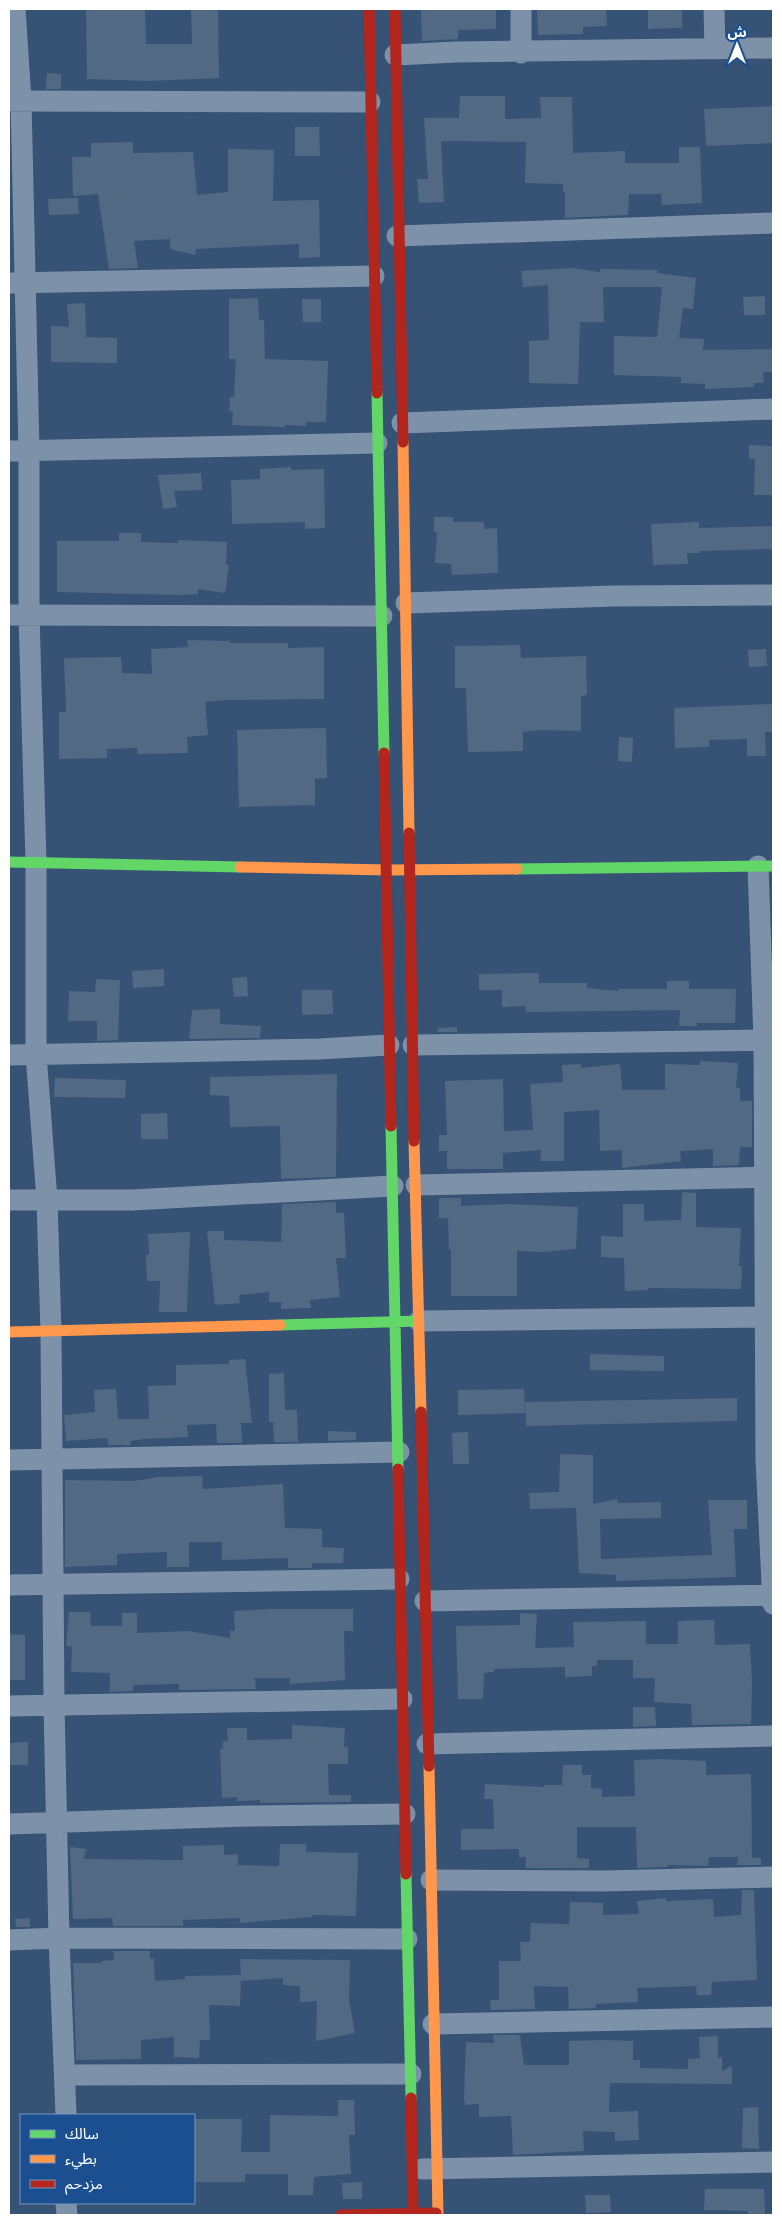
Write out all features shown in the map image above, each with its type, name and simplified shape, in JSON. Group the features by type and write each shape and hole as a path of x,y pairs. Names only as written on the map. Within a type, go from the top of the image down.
{"main road":[{"path":"369,9 377,443 388,870 389,1045 399,1452 399,1579 413,2214"},
{"path":"341,2215 438,2214 410,970 406,603 397,236 394,9"},
{"path":"9,862 388,870 765,866"},
{"path":"9,1332 419,1321"}],"street":[{"path":"14,9 19,615 36,862 36,1054 47,1200 51,1332 54,1705 59,1938 66,2114"},
{"path":"521,9 521,53"},
{"path":"714,9 715,49"},
{"path":"395,55 456,52 521,53 773,48"},
{"path":"15,100 370,102"},
{"path":"397,236 773,223"},
{"path":"16,283 374,276"},
{"path":"402,423 773,409"},
{"path":"19,451 377,443"},
{"path":"406,603 614,596 773,595"},
{"path":"19,615 382,616"},
{"path":"765,866 773,1604"},
{"path":"413,1045 768,1040"},
{"path":"9,1055 319,1049 389,1045"},
{"path":"416,1185 768,1177"},
{"path":"9,1200 132,1200 393,1186"},
{"path":"419,1321 769,1317"},
{"path":"9,1460 399,1452"},
{"path":"9,1585 399,1579"},
{"path":"425,1601 773,1595"},
{"path":"9,1706 402,1699"},
{"path":"427,1744 773,1736"},
{"path":"9,1824 246,1816 405,1814"},
{"path":"431,1880 603,1881 773,1877"},
{"path":"9,1940 59,1938 407,1939"},
{"path":"433,2024 773,2017"},
{"path":"65,2075 411,2074"},
{"path":"412,2170 773,2162"}],"building":[{"path":"86,9 145,9 146,44 192,44 191,9 218,9 219,78 147,81 87,79"},
{"path":"421,9 496,9 496,29 458,30 458,39 422,41"},
{"path":"537,9 606,9 607,26 583,27 583,34 538,35"},
{"path":"648,9 682,9 682,28 648,29"},
{"path":"47,73 61,74 61,89 46,89"},
{"path":"460,96 505,96 505,119 541,118 540,97 572,97 573,153 625,151 625,163 679,163 679,147 700,147 702,203 662,205 661,194 629,194 628,215 565,218 565,192 563,192 563,184 525,183 526,142 441,141 444,202 419,203 417,179 428,179 424,118 459,118"},
{"path":"773,106 773,143 706,146 704,109"},
{"path":"295,127 319,127 320,156 295,156"},
{"path":"133,142 133,153 193,152 197,195 228,192 228,149 274,150 273,201 319,200 320,257 299,258 299,244 196,249 195,255 170,249 170,239 134,241 138,268 109,269 98,194 73,196 72,157 91,157 91,143"},
{"path":"78,198 79,214 49,215 48,199"},
{"path":"572,268 600,272 600,269 657,270 657,273 696,278 693,309 683,308 679,338 704,339 703,350 773,349 773,372 763,372 764,383 754,383 754,387 705,389 705,384 681,383 681,377 614,375 614,336 657,337 662,287 603,287 604,322 580,322 578,384 529,383 529,341 549,340 548,285 523,287 521,271"},
{"path":"765,296 765,315 744,315 743,297"},
{"path":"258,298 259,320 264,320 265,359 328,361 326,422 306,422 306,426 285,425 285,427 232,425 233,412 229,411 230,397 234,397 236,359 229,359 229,299"},
{"path":"302,299 321,299 321,322 303,322"},
{"path":"85,303 86,337 117,338 117,363 51,362 51,326 69,327 67,304"},
{"path":"749,445 773,446 773,495 754,495 755,459 749,459"},
{"path":"291,467 291,470 324,469 325,528 305,529 305,522 232,524 231,480 260,479 260,469"},
{"path":"201,473 202,490 174,491 177,507 163,509 158,475"},
{"path":"434,517 453,517 453,522 484,522 484,529 497,528 498,573 452,575 451,564 435,563 437,532 434,532"},
{"path":"699,522 699,528 773,526 773,549 700,551 700,553 687,553 688,564 653,565 651,524"},
{"path":"119,533 141,533 141,542 178,543 178,540 227,542 226,565 229,565 225,593 198,589 198,594 180,595 57,592 57,541 119,541"},
{"path":"187,640 230,641 230,643 288,643 288,648 324,647 324,699 205,702 208,735 187,737 188,753 138,754 137,748 107,749 107,758 59,759 59,712 66,712 64,658 121,657 122,673 152,674 151,649 188,647"},
{"path":"520,645 521,658 586,656 587,695 581,696 581,731 540,730 523,732 523,751 468,752 466,688 455,688 455,646"},
{"path":"766,649 767,666 749,667 748,650"},
{"path":"773,704 773,732 765,732 766,756 747,756 747,739 709,740 709,747 675,748 674,708"},
{"path":"326,728 327,778 315,779 315,805 239,807 237,730"},
{"path":"619,737 633,738 632,762 618,761"},
{"path":"164,969 164,986 133,988 132,971"},
{"path":"539,973 539,983 587,983 587,988 618,991 618,989 667,989 667,981 689,981 689,989 736,989 735,1023 697,1023 697,1026 679,1026 680,1010 526,1012 526,1006 502,1007 502,990 479,990 479,974"},
{"path":"247,977 248,996 234,997 232,978"},
{"path":"96,979 120,980 118,1040 97,1041 97,1021 68,1021 69,991 95,992"},
{"path":"302,990 332,990 333,1014 302,1015"},
{"path":"220,1009 220,1024 261,1026 260,1038 189,1039 192,1010"},
{"path":"457,1027 457,1032 438,1032 438,1028"},
{"path":"700,1061 738,1063 736,1088 740,1088 740,1101 752,1101 752,1147 740,1147 739,1165 713,1166 713,1149 680,1151 681,1161 622,1168 622,1150 600,1151 599,1110 564,1112 564,1161 540,1161 541,1150 503,1153 503,1169 447,1169 447,1151 439,1151 439,1135 447,1135 445,1081 503,1079 504,1131 533,1130 530,1084 563,1082 562,1065 581,1064 581,1068 620,1064 622,1090 665,1090 665,1064 700,1065"},
{"path":"337,1074 336,1177 281,1179 280,1126 230,1127 229,1096 210,1095 210,1077"},
{"path":"55,1078 126,1080 125,1098 54,1097"},
{"path":"167,1113 168,1139 141,1139 141,1114"},
{"path":"682,1192 696,1193 696,1227 741,1228 739,1266 742,1266 741,1289 648,1288 648,1290 625,1291 624,1258 601,1257 601,1236 623,1237 623,1204 644,1204 644,1221 681,1220"},
{"path":"439,1198 461,1198 461,1206 508,1204 578,1207 576,1249 543,1252 517,1251 517,1296 451,1296 451,1249 449,1249 448,1218 439,1218"},
{"path":"336,1202 336,1213 344,1213 346,1258 336,1258 340,1297 310,1300 311,1308 281,1309 281,1302 269,1302 269,1292 239,1295 240,1303 215,1305 207,1231 224,1231 224,1240 281,1242 282,1204"},
{"path":"190,1232 187,1312 159,1312 160,1281 147,1281 146,1255 149,1255 148,1234"},
{"path":"590,1354 664,1356 664,1371 590,1370"},
{"path":"245,1359 252,1423 241,1423 242,1443 217,1443 216,1424 187,1425 188,1437 144,1439 130,1441 131,1445 108,1445 107,1438 66,1441 64,1415 95,1412 94,1390 116,1389 118,1419 149,1419 148,1386 176,1385 176,1365 229,1364 229,1360"},
{"path":"284,1373 285,1410 297,1410 298,1442 274,1442 273,1422 269,1422 269,1374"},
{"path":"524,1389 525,1413 458,1415 458,1390"},
{"path":"737,1398 737,1421 526,1426 525,1402"},
{"path":"328,1431 356,1432 356,1440 328,1441"},
{"path":"468,1432 469,1464 453,1464 452,1433"},
{"path":"560,1454 593,1455 593,1504 617,1499 618,1503 661,1502 661,1518 600,1519 601,1559 712,1555 708,1500 747,1500 747,1529 734,1529 736,1577 616,1581 616,1575 579,1573 576,1508 530,1509 529,1493 559,1492"},
{"path":"202,1476 203,1489 283,1484 285,1528 322,1529 322,1547 344,1548 343,1563 312,1563 312,1568 288,1568 288,1558 222,1560 222,1542 189,1542 189,1567 167,1567 167,1552 117,1554 117,1565 65,1567 65,1480 134,1481 158,1477"},
{"path":"353,1609 353,1631 344,1631 345,1680 290,1684 290,1678 255,1678 256,1689 179,1690 179,1684 133,1685 133,1691 110,1692 110,1673 71,1672 72,1647 66,1646 69,1612 90,1612 91,1626 122,1626 122,1613 137,1613 137,1633 188,1631 230,1638 230,1631 235,1631 234,1611"},
{"path":"520,1613 537,1614 535,1648 574,1647 573,1622 646,1621 646,1644 678,1644 678,1621 714,1620 715,1645 750,1644 752,1683 751,1724 692,1725 691,1704 654,1702 655,1678 633,1678 633,1660 597,1660 597,1666 592,1666 592,1676 565,1677 565,1667 494,1669 494,1672 484,1673 483,1699 458,1699 456,1626 520,1625"},
{"path":"9,1634 25,1635 25,1680 9,1680"},
{"path":"633,1707 655,1707 656,1726 633,1727"},
{"path":"292,1725 345,1728 344,1747 348,1747 348,1764 328,1764 329,1795 351,1795 351,1802 260,1803 260,1800 237,1801 237,1797 222,1798 220,1749 223,1749 223,1741 228,1741 227,1728 247,1728 247,1740 292,1739"},
{"path":"28,1742 28,1765 9,1765 9,1743"},
{"path":"634,1760 706,1761 706,1775 751,1774 752,1858 761,1858 761,1865 737,1865 738,1857 709,1857 708,1866 668,1865 667,1867 637,1868 636,1827 577,1827 577,1858 589,1859 589,1868 526,1868 526,1857 519,1857 519,1849 461,1850 461,1829 494,1829 493,1799 484,1799 485,1784 544,1787 544,1785 562,1785 563,1765 582,1765 582,1775 591,1775 591,1788 602,1789 602,1797 635,1796"},
{"path":"280,1844 306,1844 306,1852 358,1853 356,1916 312,1915 312,1917 240,1923 240,1918 183,1920 183,1926 113,1926 112,1918 73,1919 70,1847 86,1849 84,1859 183,1860 183,1846 224,1845 224,1855 238,1854 238,1865 279,1866"},
{"path":"742,1890 754,1890 757,1980 712,1982 711,1995 697,1995 696,1986 637,1988 638,2002 596,2004 596,2008 569,2009 568,1987 534,1986 535,2009 491,2010 490,2000 499,2000 499,1961 521,1961 520,1942 530,1942 531,1923 569,1924 570,1902 603,1903 603,1915 639,1914 637,1901 666,1898 666,1901 713,1899 714,1917 741,1915"},
{"path":"30,1918 30,1927 16,1927 15,1919"},
{"path":"113,1951 150,1951 150,1959 154,1959 155,1981 185,1979 185,1976 241,1975 240,1959 350,1960 349,2000 355,2033 316,2041 317,2001 300,2002 300,1986 283,1985 283,1978 241,1981 241,1977 240,2006 209,2005 210,2040 200,2040 199,2058 174,2057 174,2037 141,2040 141,2059 76,2060 73,1963 102,1963 102,1961 114,1960"},
{"path":"493,2035 520,2035 524,2065 569,2065 569,2041 605,2040 633,2041 633,2060 640,2060 640,2068 688,2069 688,2059 700,2058 699,2037 718,2036 718,2058 722,2057 722,2071 732,2066 732,2084 610,2083 609,2112 638,2111 639,2140 615,2141 615,2132 583,2131 584,2151 513,2155 511,2116 479,2117 479,2104 465,2105 466,2042 494,2043"},
{"path":"338,2100 354,2100 355,2135 349,2135 351,2174 314,2177 313,2195 288,2195 288,2174 245,2174 245,2182 195,2182 195,2119 242,2119 241,2152 270,2152 270,2115 338,2116"},
{"path":"758,2107 759,2149 742,2148 743,2108"},
{"path":"362,2182 362,2199 343,2199 342,2183"},
{"path":"705,2189 764,2189 765,2215 748,2215 748,2211 704,2210"},
{"path":"585,2195 610,2195 611,2212 586,2213"}],"traffic: fast":[{"path":"377,393 384,753"},
{"path":"9,862 240,867"},
{"path":"517,869 773,866"},
{"path":"391,1126 398,1469"},
{"path":"280,1325 419,1321"},
{"path":"406,1874 411,2098"}],"traffic: slow":[{"path":"403,442 409,833"},
{"path":"240,867 388,870 517,869"},
{"path":"414,1141 421,1412"},
{"path":"9,1332 280,1325"},
{"path":"429,1766 438,2215"}],"traffic: jam":[{"path":"369,9 377,393"},
{"path":"395,9 403,442"},
{"path":"384,753 391,1126"},
{"path":"409,833 414,1141"},
{"path":"421,1412 429,1766"},
{"path":"398,1469 406,1874"},
{"path":"411,2098 413,2215"},
{"path":"341,2215 436,2213"}]}
